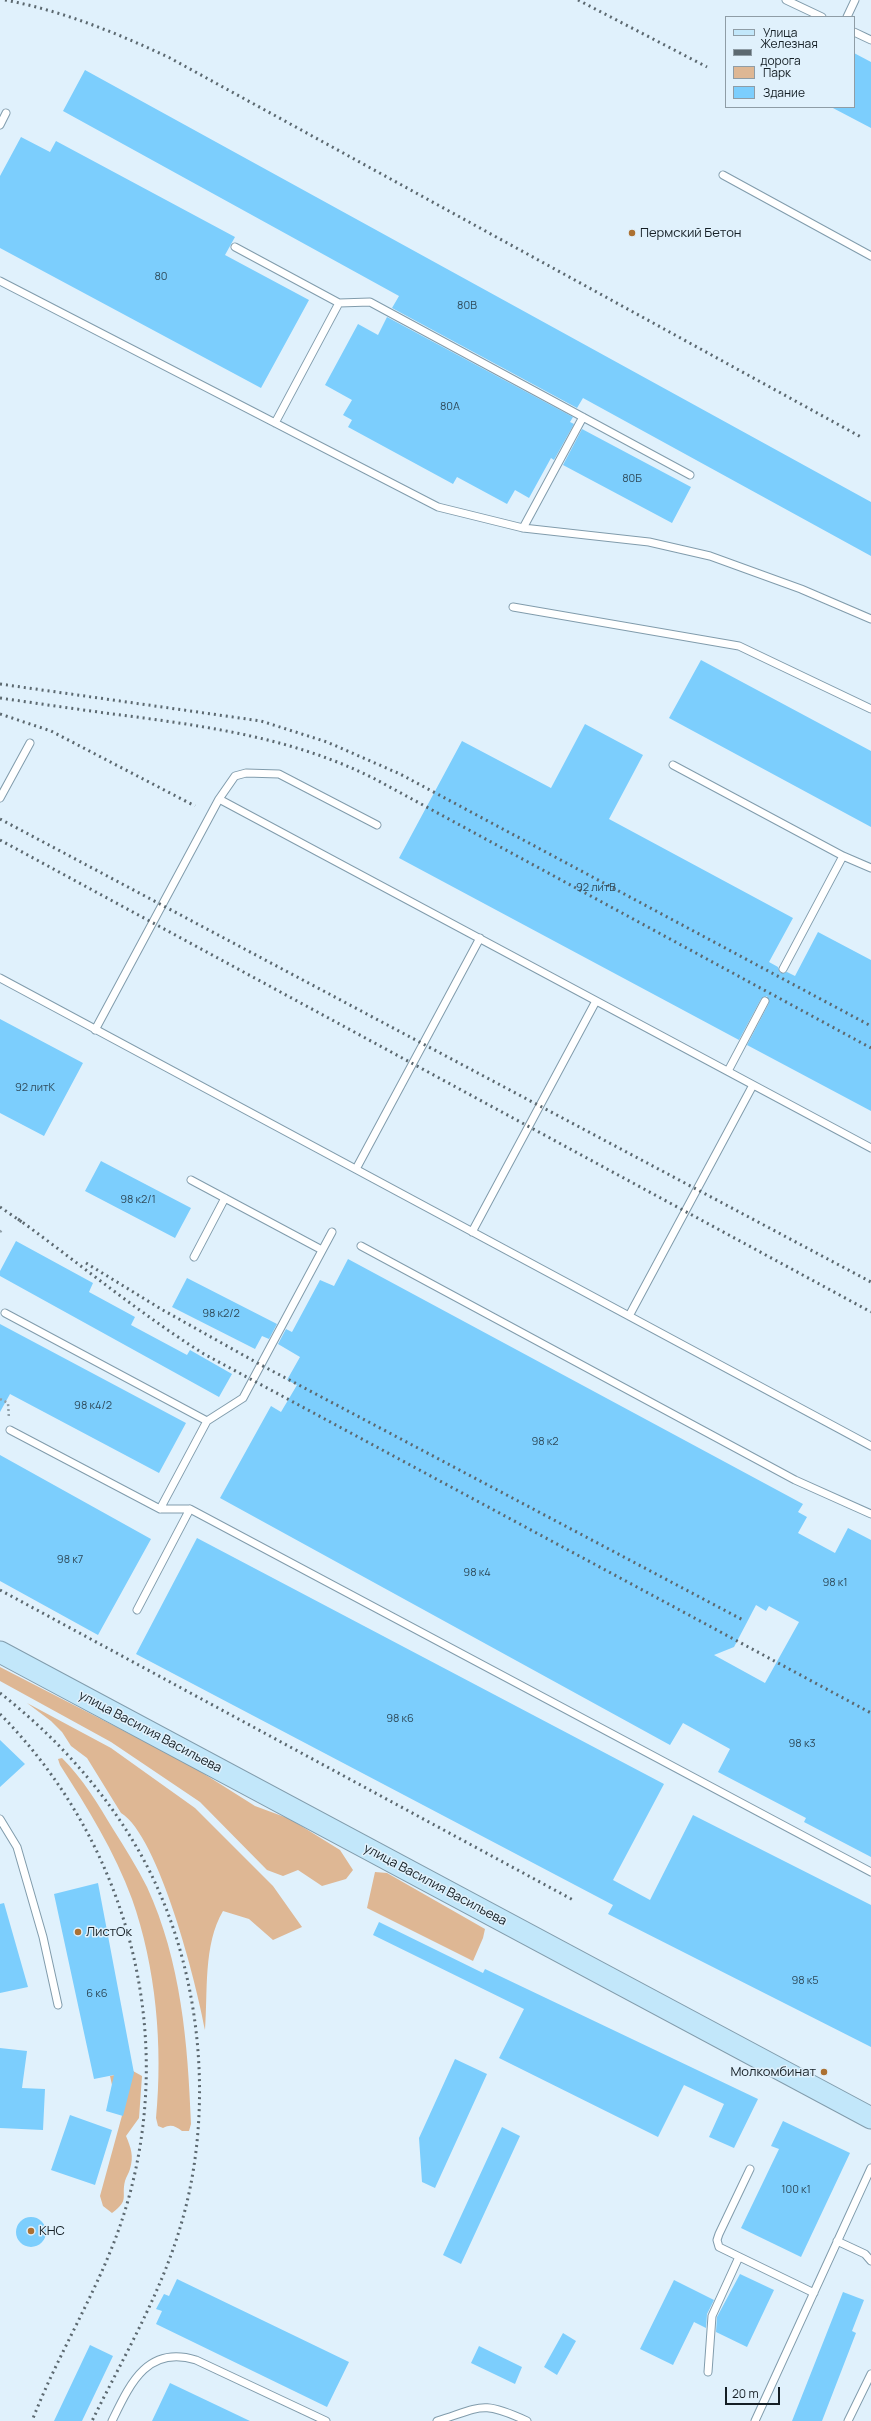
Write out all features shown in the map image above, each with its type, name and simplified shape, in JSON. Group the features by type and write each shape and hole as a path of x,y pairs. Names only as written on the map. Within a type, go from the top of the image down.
{"main road":[{"name":"улица Василия Васильева","path":"0,1652 871,2118"}],"lane":[{"path":"786,0 820,16"},
{"path":"847,16 855,0"},
{"path":"855,32 871,40"},
{"path":"0,125 6,114"},
{"path":"723,175 871,256"},
{"path":"235,247 339,303 370,302 690,475"},
{"path":"0,281 438,507 523,528 649,542 710,556 801,589 871,619"},
{"path":"275,423 339,303"},
{"path":"523,528 583,417"},
{"path":"513,607 739,646 871,709"},
{"path":"0,798 30,743"},
{"path":"674,765 843,856 871,868"},
{"path":"96,1030 219,799 234,776 246,773 279,774 377,826"},
{"path":"219,799 871,1148"},
{"path":"782,970 843,856"},
{"path":"356,1169 480,938"},
{"path":"0,978 871,1446"},
{"path":"472,1232 596,1001"},
{"path":"728,1071 765,1001"},
{"path":"629,1316 753,1085"},
{"path":"191,1180 322,1250"},
{"path":"194,1257 225,1198"},
{"path":"160,1509 207,1420 243,1398 332,1232"},
{"path":"361,1246 795,1480 871,1514"},
{"path":"5,1313 207,1420"},
{"path":"10,1430 160,1509 190,1509 871,1872"},
{"path":"137,1610 190,1509"},
{"path":"0,1819 18,1847 43,1937 58,2005"},
{"path":"755,2421 871,2168"},
{"path":"750,2169 717,2240 719,2247 814,2293"},
{"path":"837,2241 865,2254 871,2261"},
{"path":"708,2372 712,2316 739,2258"},
{"path":"112,2421 126,2393 142,2371 162,2358 173,2355 196,2360 326,2421"},
{"path":"848,2421 871,2374"},
{"path":"437,2421 482,2406 503,2410 527,2421"}],"path":[{"path":"0,1398 8,1403 10,1430"}],"green space":[{"path":"0,1667 190,1765 255,1806 290,1819 340,1850 353,1870 346,1879 322,1886 298,1870 283,1876 267,1870 200,1802 111,1742 0,1681"},
{"path":"27,1703 111,1748 195,1808 273,1886 302,1927 273,1940 249,1919 223,1911 212,1939 209,1954 205,2030 185,1948 162,1880 149,1850 135,1827 121,1813 87,1758 71,1746 62,1732 51,1721"},
{"path":"62,1758 77,1774 102,1810 139,1872 159,1915 168,1944 181,2003 190,2094 191,2124 189,2131 182,2131 173,2126 163,2128 158,2126 156,2118 159,2063 156,2007 147,1952 140,1925 125,1881 109,1847 90,1813 60,1765 58,1759"},
{"path":"375,1872 387,1873 485,1929 483,1938 473,1961 367,1908"},
{"path":"133,2071 142,2076 139,2118 126,2136 132,2160 130,2170 125,2181 123,2201 118,2209 112,2213 103,2206 100,2196 129,2090 112,2085 110,2076"}],"building":[{"path":"855,54 871,62 871,128 833,108 855,108"},
{"path":"85,70 871,502 871,556 583,398 577,408 392,308 399,296 63,111"},
{"path":"21,137 50,152 56,141 235,237 225,255 309,300 261,388 0,248 0,176"},
{"path":"387,317 573,417 570,422 574,424 554,460 551,458 529,498 515,490 507,504 457,477 453,484 348,427 352,420 343,415 352,400 325,385 358,324 378,335"},
{"path":"582,429 691,487 672,523 563,465"},
{"path":"701,660 871,751 871,827 669,718"},
{"path":"585,724 643,755 609,819 793,918 769,962 778,967 780,973 787,972 795,976 818,932 871,960 871,1111 747,1045 769,1003 767,996 761,999 739,1040 399,858 462,741 551,788"},
{"path":"0,1019 83,1063 44,1136 0,1113"},
{"path":"101,1161 191,1208 175,1238 85,1191"},
{"path":"16,1241 93,1283 89,1292 135,1317 131,1325 187,1355 190,1350 232,1374 219,1397 0,1276 0,1271"},
{"path":"348,1259 803,1504 798,1512 807,1517 798,1533 835,1553 848,1528 871,1540 871,1857 804,1822 806,1818 718,1772 730,1749 683,1723 670,1745 220,1498 271,1406 281,1412 297,1385 287,1380 300,1357 278,1344 286,1329 292,1332 320,1280 334,1286","holes":["756,1605 766,1611 769,1606 799,1622 765,1683 714,1655 734,1647"]},
{"path":"187,1278 277,1324 269,1339 262,1336 255,1349 172,1307"},
{"path":"0,1324 186,1423 159,1473 10,1394 0,1412"},
{"path":"0,1455 151,1539 98,1635 0,1581"},
{"path":"197,1538 664,1784 613,1880 650,1900 693,1815 871,1905 871,2047 608,1914 613,1905 136,1654"},
{"path":"0,1740 25,1764 0,1787"},
{"path":"98,1883 134,2073 123,2116 106,2111 114,2075 94,2079 54,1894"},
{"path":"4,1903 28,1987 0,1993 0,1904"},
{"path":"379,1922 483,1973 485,1969 758,2099 734,2148 709,2137 724,2104 684,2085 658,2137 499,2058 524,2009 373,1935"},
{"path":"0,2048 27,2051 22,2088 45,2089 43,2130 0,2128"},
{"path":"455,2059 487,2074 435,2188 422,2182 419,2138"},
{"path":"70,2115 112,2130 95,2185 51,2170"},
{"path":"783,2121 850,2153 801,2257 741,2228 779,2149 771,2146"},
{"path":"502,2127 520,2136 461,2264 443,2255"},
{"name":"КНС","path":"31,2217 42,2221 46,2232 42,2243 31,2247 20,2243 16,2232 20,2221"},
{"path":"740,2274 774,2290 747,2347 716,2332 717,2317"},
{"path":"177,2279 349,2362 327,2407 156,2324 162,2311 156,2309 164,2294 169,2296"},
{"path":"674,2280 714,2300 707,2314 706,2328 694,2322 673,2365 640,2349"},
{"path":"843,2292 864,2300 852,2331 856,2333 822,2421 792,2421"},
{"path":"563,2333 576,2341 557,2375 544,2367"},
{"path":"90,2345 113,2356 82,2421 54,2421"},
{"path":"479,2346 522,2367 515,2384 471,2363"},
{"path":"170,2383 250,2421 152,2421"}],"railway":[{"path":"5,0 48,10 89,24 170,58 861,437"},
{"path":"578,0 707,67"},
{"path":"0,684 261,721 327,742 400,774 871,1026"},
{"path":"0,698 174,722 233,732 291,746 320,755 375,779 871,1048"},
{"path":"0,714 51,731 195,806"},
{"path":"0,819 871,1282"},
{"path":"0,840 871,1312"},
{"path":"0,1207 22,1222"},
{"path":"18,1219 133,1305 204,1354 871,1713"},
{"path":"86,1263 161,1309 261,1365 743,1620"},
{"path":"0,1590 575,1901"},
{"path":"0,1693 25,1713 72,1759 93,1784 131,1838 161,1896 175,1935 187,1976 194,2018 199,2060 197,2146 190,2188 180,2228 172,2253 152,2302 92,2421"},
{"path":"0,1714 45,1766 82,1823 111,1884 132,1948 143,2015 146,2082 139,2150 123,2217 103,2269 54,2370 32,2421"}],"place":[{"name":"Пермский Бетон","path":"632,233"},
{"name":"ЛистОк","path":"78,1932"},
{"name":"Молкомбинат","path":"824,2072"},
{"name":"КНС","path":"31,2231"}]}
